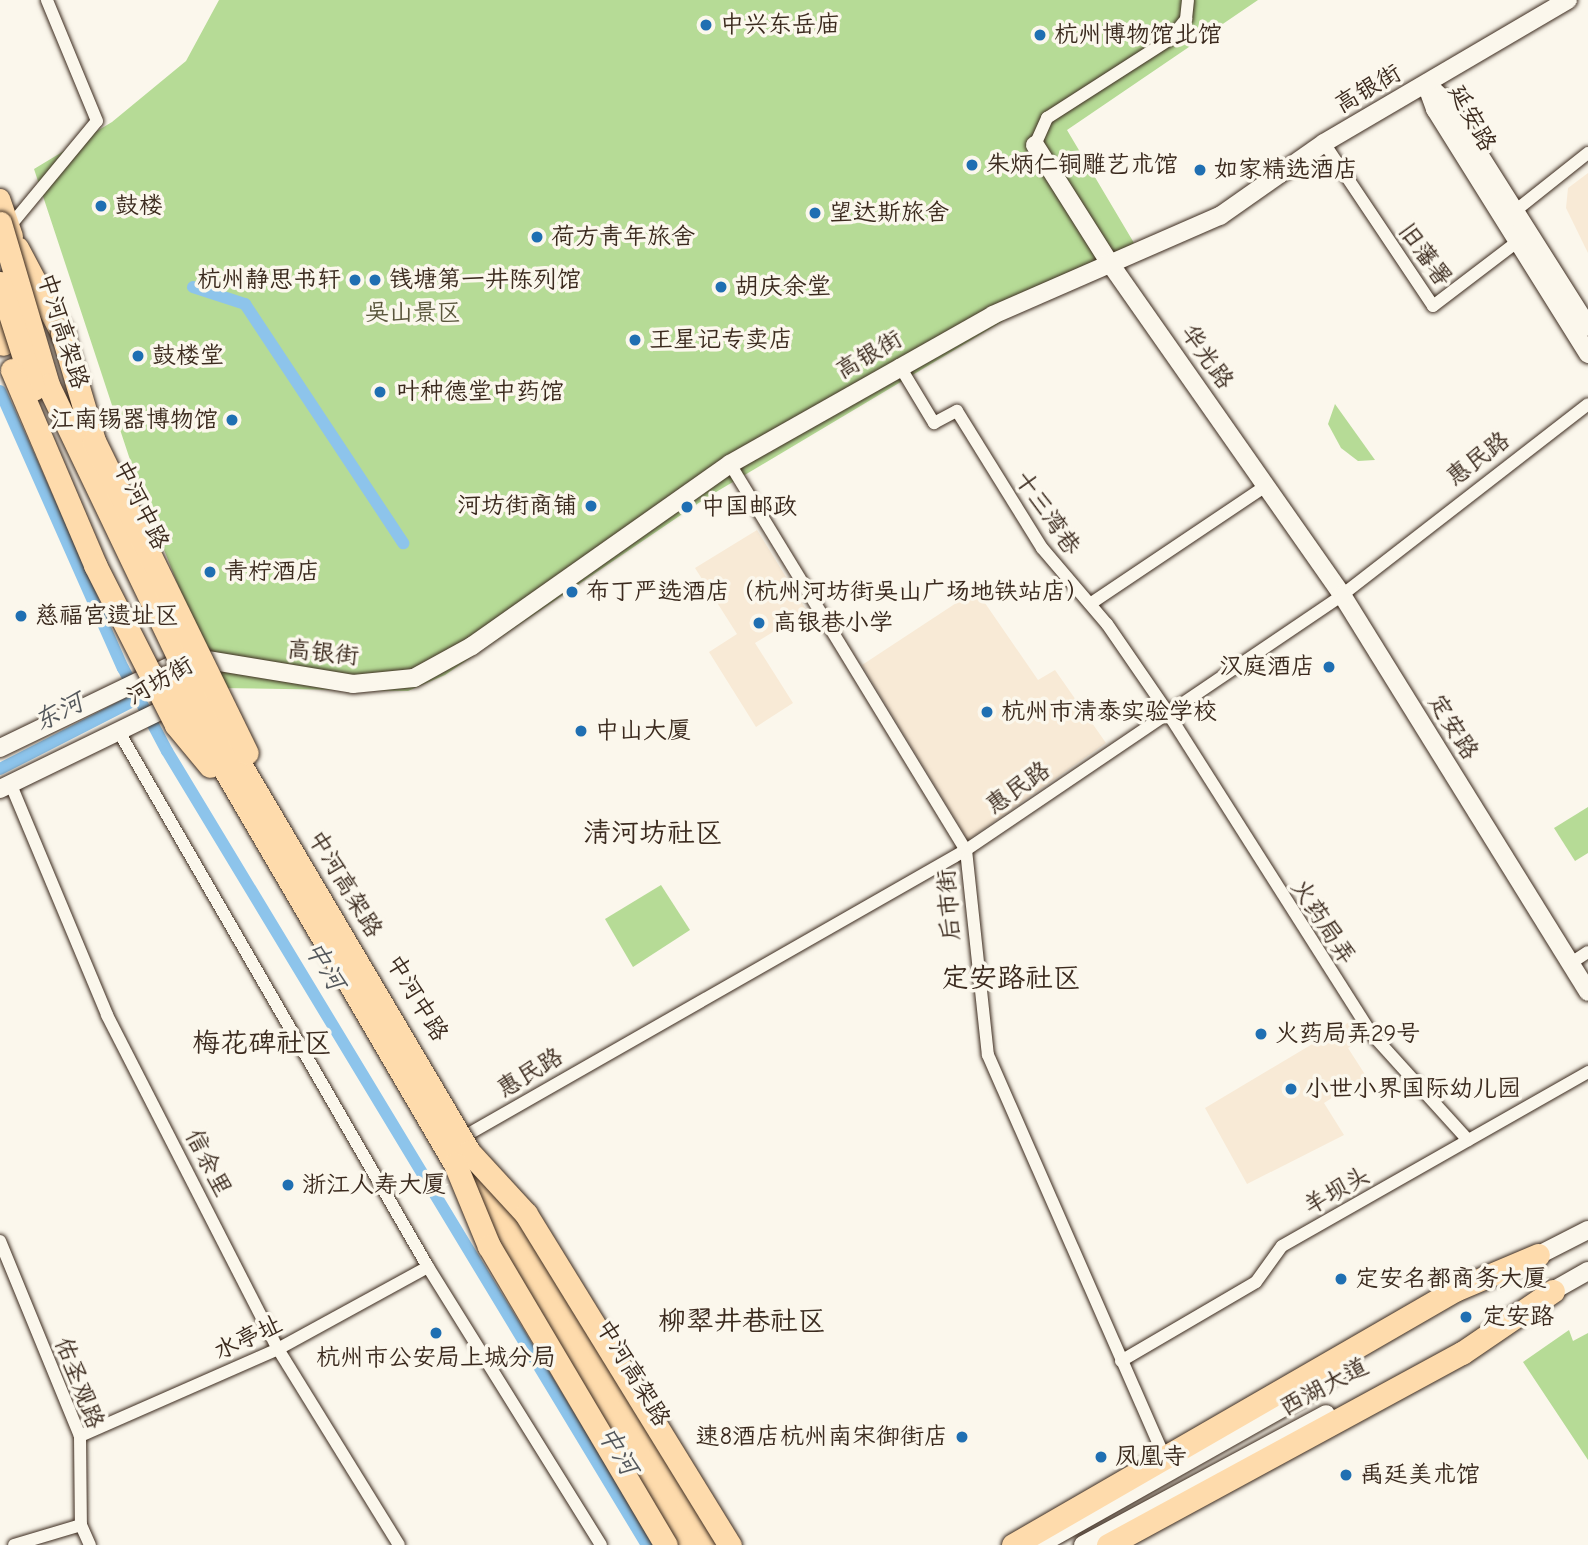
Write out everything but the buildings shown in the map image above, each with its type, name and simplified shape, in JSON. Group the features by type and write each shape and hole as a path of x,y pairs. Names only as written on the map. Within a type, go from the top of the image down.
{"highway":[{"path":"5,236 62,333 94,441 232,713 260,812"},
{"name":"中河高架路","path":"5,236 48,385 116,535 185,671 260,812 686,1545"},
{"name":"中河高架路","path":"0,282 34,391 104,542 173,682 260,812"},
{"path":"2,336 89,552 176,725 260,812"},
{"path":"457,1151 489,1247 666,1545"},
{"path":"457,1151 526,1214 730,1545"},
{"name":"中河高架路","path":"457,1151 706,1545"},
{"path":"1015,1545 1455,1290 1538,1255"},
{"path":"1108,1545 1462,1353 1553,1291"}],"main road":[{"name":"中河中路","path":"0,198 5,236 54,379 189,657 674,1545"},
{"name":"中河中路","path":"0,303 30,398 167,708 457,1151 720,1545"},
{"path":"1015,1545 1033,1537 1044,1542"}],"street":[{"path":"5,236 97,121 47,0"},
{"path":"1035,145 1048,118 1170,39 1186,19 1188,0"},
{"name":"高银街","path":"189,657 353,684 414,678 472,646 730,464 899,365 1109,262 1220,216 1324,144 1568,0"},
{"name":"延安路","path":"1426,84 1446,102 1588,327"},
{"name":"延安路","path":"1426,84 1517,242 1588,354"},
{"name":"旧藩署","path":"1324,144 1433,306 1517,242"},
{"name":"华光路","path":"1035,145 1109,262 1342,595"},
{"path":"1515,211 1588,153"},
{"name":"十三湾巷","path":"899,365 934,423 957,411 1042,548 1090,604 1166,710"},
{"name":"惠民路","path":"457,1151 966,850 1166,710 1342,595 1588,404"},
{"name":"后市街","path":"730,464 966,850 988,1055 1038,1156 1121,1361 1164,1455"},
{"path":"1090,604 1267,485"},
{"name":"定安路","path":"1342,595 1588,992"},
{"name":"河坊街","path":"0,748 149,672 189,657"},
{"name":"河坊街","path":"5,787 167,708 204,686 228,665"},
{"name":"火药局弄","path":"1166,710 1370,1032 1468,1140"},
{"path":"122,731 428,1267 601,1545"},
{"name":"信余里","path":"5,787 107,1015 278,1349 399,1545"},
{"path":"1571,963 1588,952"},
{"name":"羊坝头","path":"1121,1361 1256,1282 1282,1246 1588,1072"},
{"path":"1044,1542 1538,1255 1588,1230"},
{"name":"佑圣观路","path":"0,1241 80,1436 81,1525 90,1545"},
{"name":"水亭址","path":"80,1436 278,1349 428,1267"},
{"name":"西湖大道","path":"1083,1545 1588,1271"},
{"path":"14,1545 81,1525"}],"shaded area":[{"path":"1588,173 1588,253 1566,208 1568,188"},
{"name":"高银巷小学","path":"757,530 807,611 755,643 793,703 756,727 709,652 737,634 695,568"},
{"name":"杭州市清泰实验学校","path":"976,590 1038,680 1055,670 1106,743 968,840 862,665"},
{"name":"小世小界国际幼儿园","path":"1351,1021 1362,1039 1348,1048 1366,1076 1324,1103 1344,1135 1247,1184 1205,1108"}],"green space":[{"name":"吴山景区","path":"219,0 1258,0 1067,130 1134,243 706,498 445,675 408,691 219,688 139,487 34,169 112,122 186,61"},
{"path":"1335,404 1375,460 1358,461 1341,448 1328,424"},
{"path":"1588,807 1588,853 1575,861 1554,828"},
{"path":"661,885 690,930 633,967 605,919"},
{"path":"1569,1330 1573,1341 1588,1333 1588,1460 1523,1362"}],"waterway":[{"path":"193,287 245,304 403,543"},
{"name":"中河","path":"0,391 123,668 167,751 647,1545"},
{"name":"东河","path":"0,769 139,698"}],"place":[{"name":"中兴东岳庙","path":"706,25"},
{"name":"杭州博物馆北馆","path":"1040,35"},
{"name":"朱炳仁铜雕艺术馆","path":"972,165"},
{"name":"如家精选酒店","path":"1200,170"},
{"name":"鼓楼","path":"101,206"},
{"name":"望达斯旅舍","path":"815,213"},
{"name":"荷方青年旅舍","path":"537,237"},
{"name":"杭州静思书轩","path":"355,280"},
{"name":"钱塘第一井陈列馆","path":"375,280"},
{"name":"胡庆余堂","path":"721,287"},
{"name":"王星记专卖店","path":"635,340"},
{"name":"鼓楼堂","path":"138,356"},
{"name":"叶种德堂中药馆","path":"380,392"},
{"name":"江南锡器博物馆","path":"232,420"},
{"name":"河坊街商铺","path":"591,506"},
{"name":"中国邮政","path":"687,507"},
{"name":"青柠酒店","path":"210,572"},
{"name":"布丁严选酒店（杭州河坊街吴山广场地铁站店）","path":"572,592"},
{"name":"慈福宫遗址区","path":"21,616"},
{"name":"高银巷小学","path":"759,623"},
{"name":"汉庭酒店","path":"1329,667"},
{"name":"杭州市清泰实验学校","path":"987,712"},
{"name":"中山大厦","path":"581,731"},
{"name":"火药局弄29号","path":"1261,1034"},
{"name":"小世小界国际幼儿园","path":"1291,1089"},
{"name":"浙江人寿大厦","path":"288,1185"},
{"name":"定安名都商务大厦","path":"1341,1279"},
{"name":"定安路","path":"1466,1317"},
{"name":"杭州市公安局上城分局","path":"436,1333"},
{"name":"速8酒店杭州南宋御街店","path":"962,1437"},
{"name":"凤凰寺","path":"1101,1457"},
{"name":"禹廷美术馆","path":"1346,1475"}],"district":[{"name":"清河坊社区","path":"653,833"},
{"name":"定安路社区","path":"1011,978"},
{"name":"梅花碑社区","path":"262,1043"},
{"name":"柳翠井巷社区","path":"742,1321"}]}
